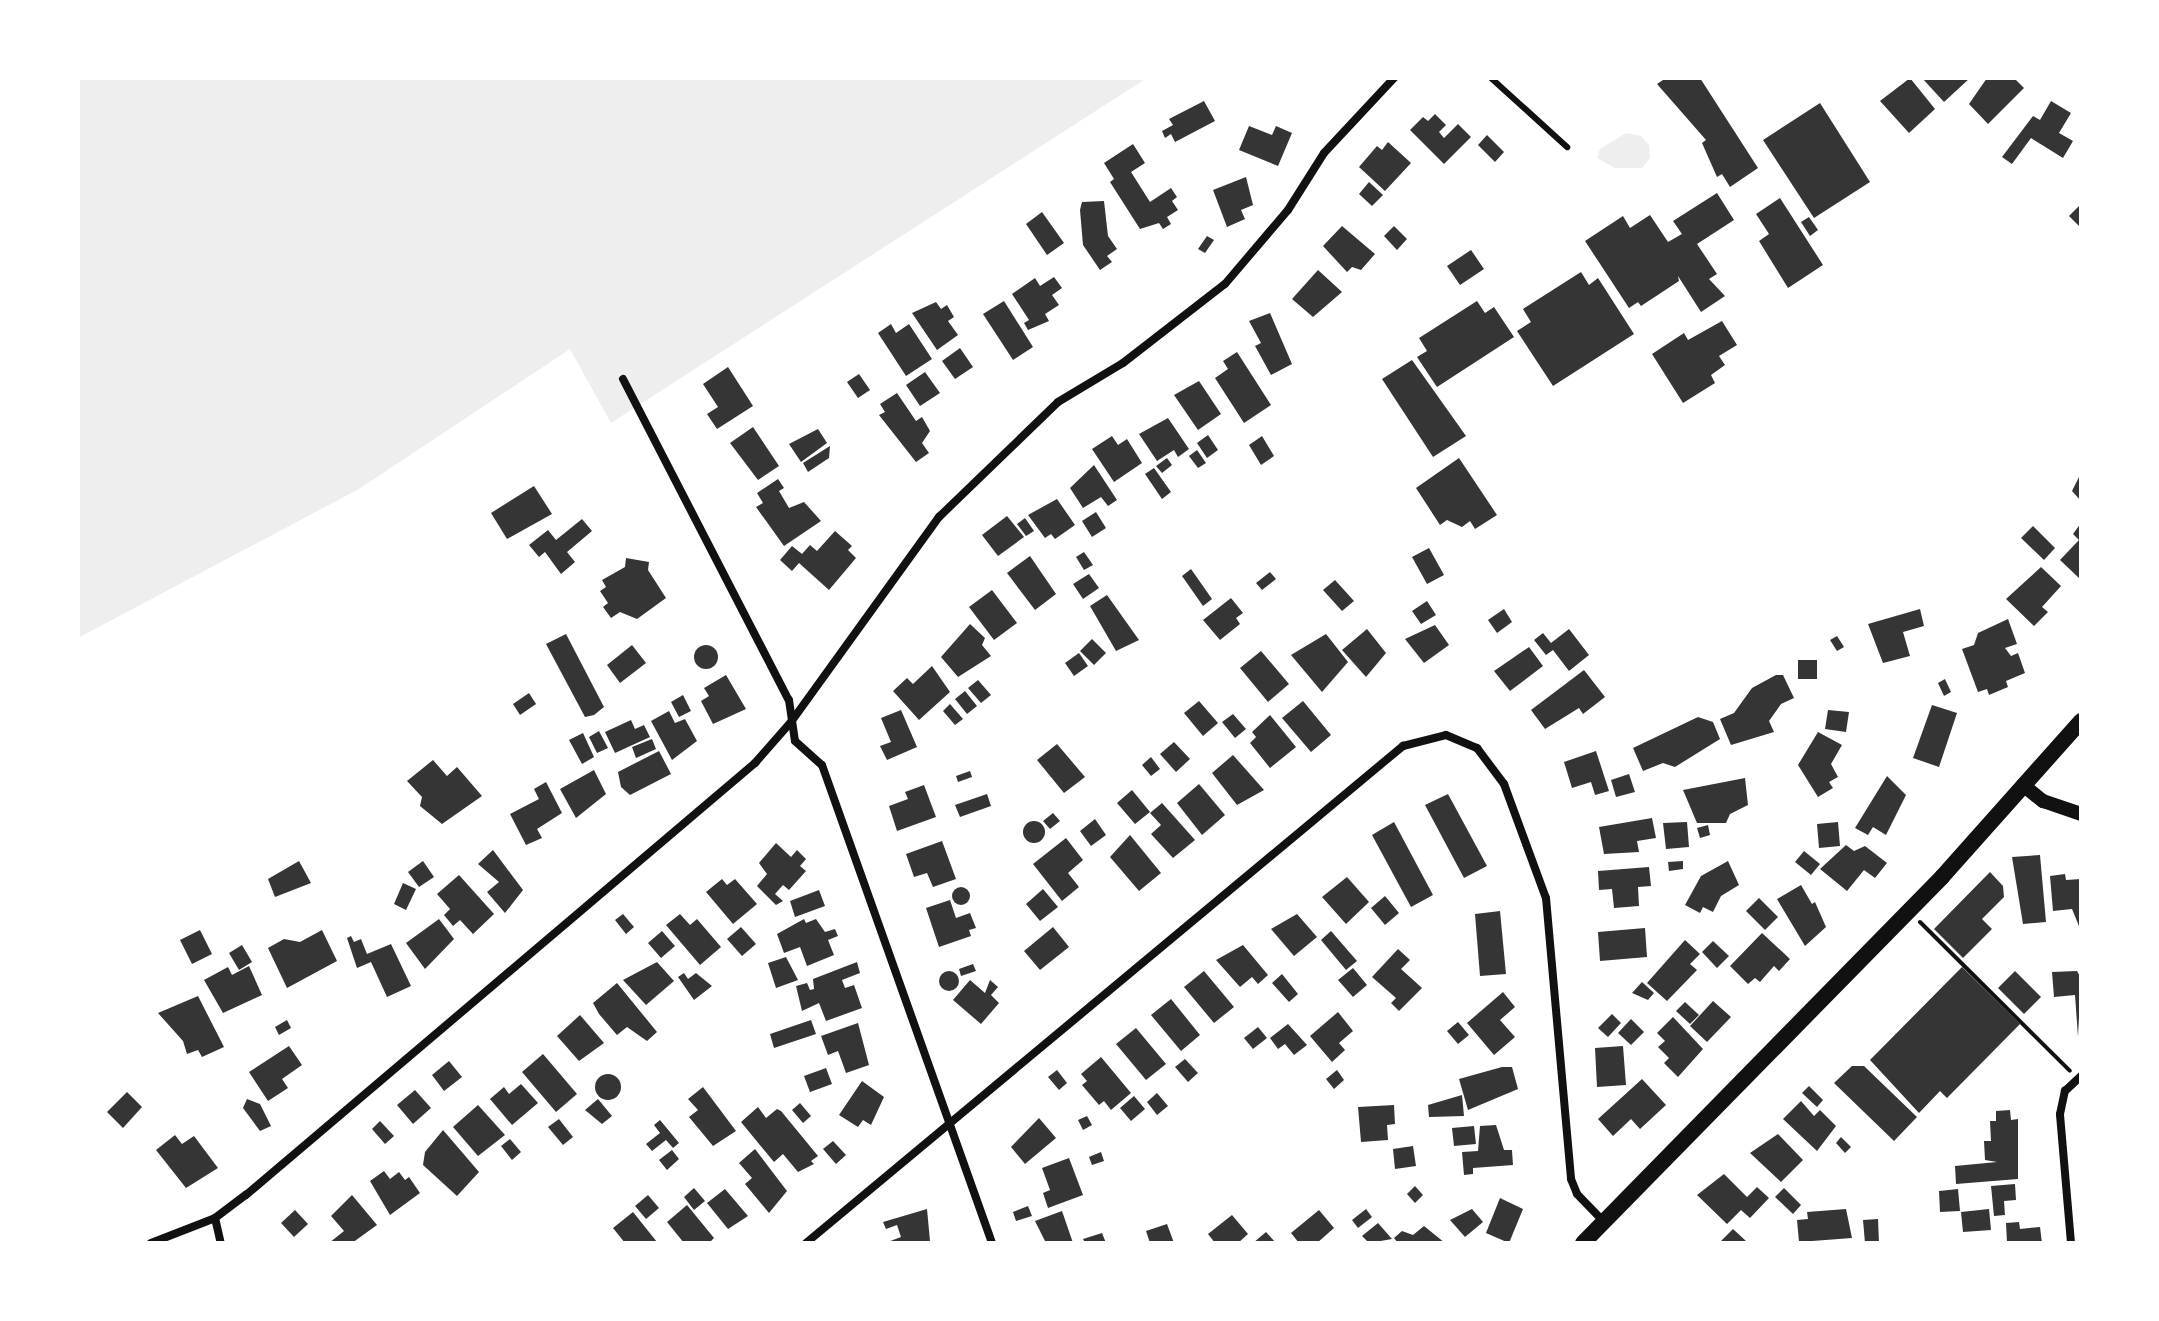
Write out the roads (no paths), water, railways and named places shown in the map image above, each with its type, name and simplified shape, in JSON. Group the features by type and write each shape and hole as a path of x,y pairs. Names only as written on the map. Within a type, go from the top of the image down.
{"main road":[{"path":"1583,1243 1909,911 2081,721"}],"street":[{"path":"151,1243 215,1218 755,763 791,722 939,517 1058,402 1155,341 1225,284 1288,210 1324,153 1394,78"},
{"path":"623,379 789,700 795,741 822,765 992,1243"},
{"path":"806,1243 1403,746 1446,735 1477,748 1504,784 1546,898 1571,1179 1577,1194 1604,1222"},
{"path":"2023,785 2043,801 2081,814"},
{"path":"2071,1243 2060,1114 2065,1091 2079,1077"},
{"path":"215,1218 221,1243"}],"lane":[{"path":"1491,78 1567,147"}]}
